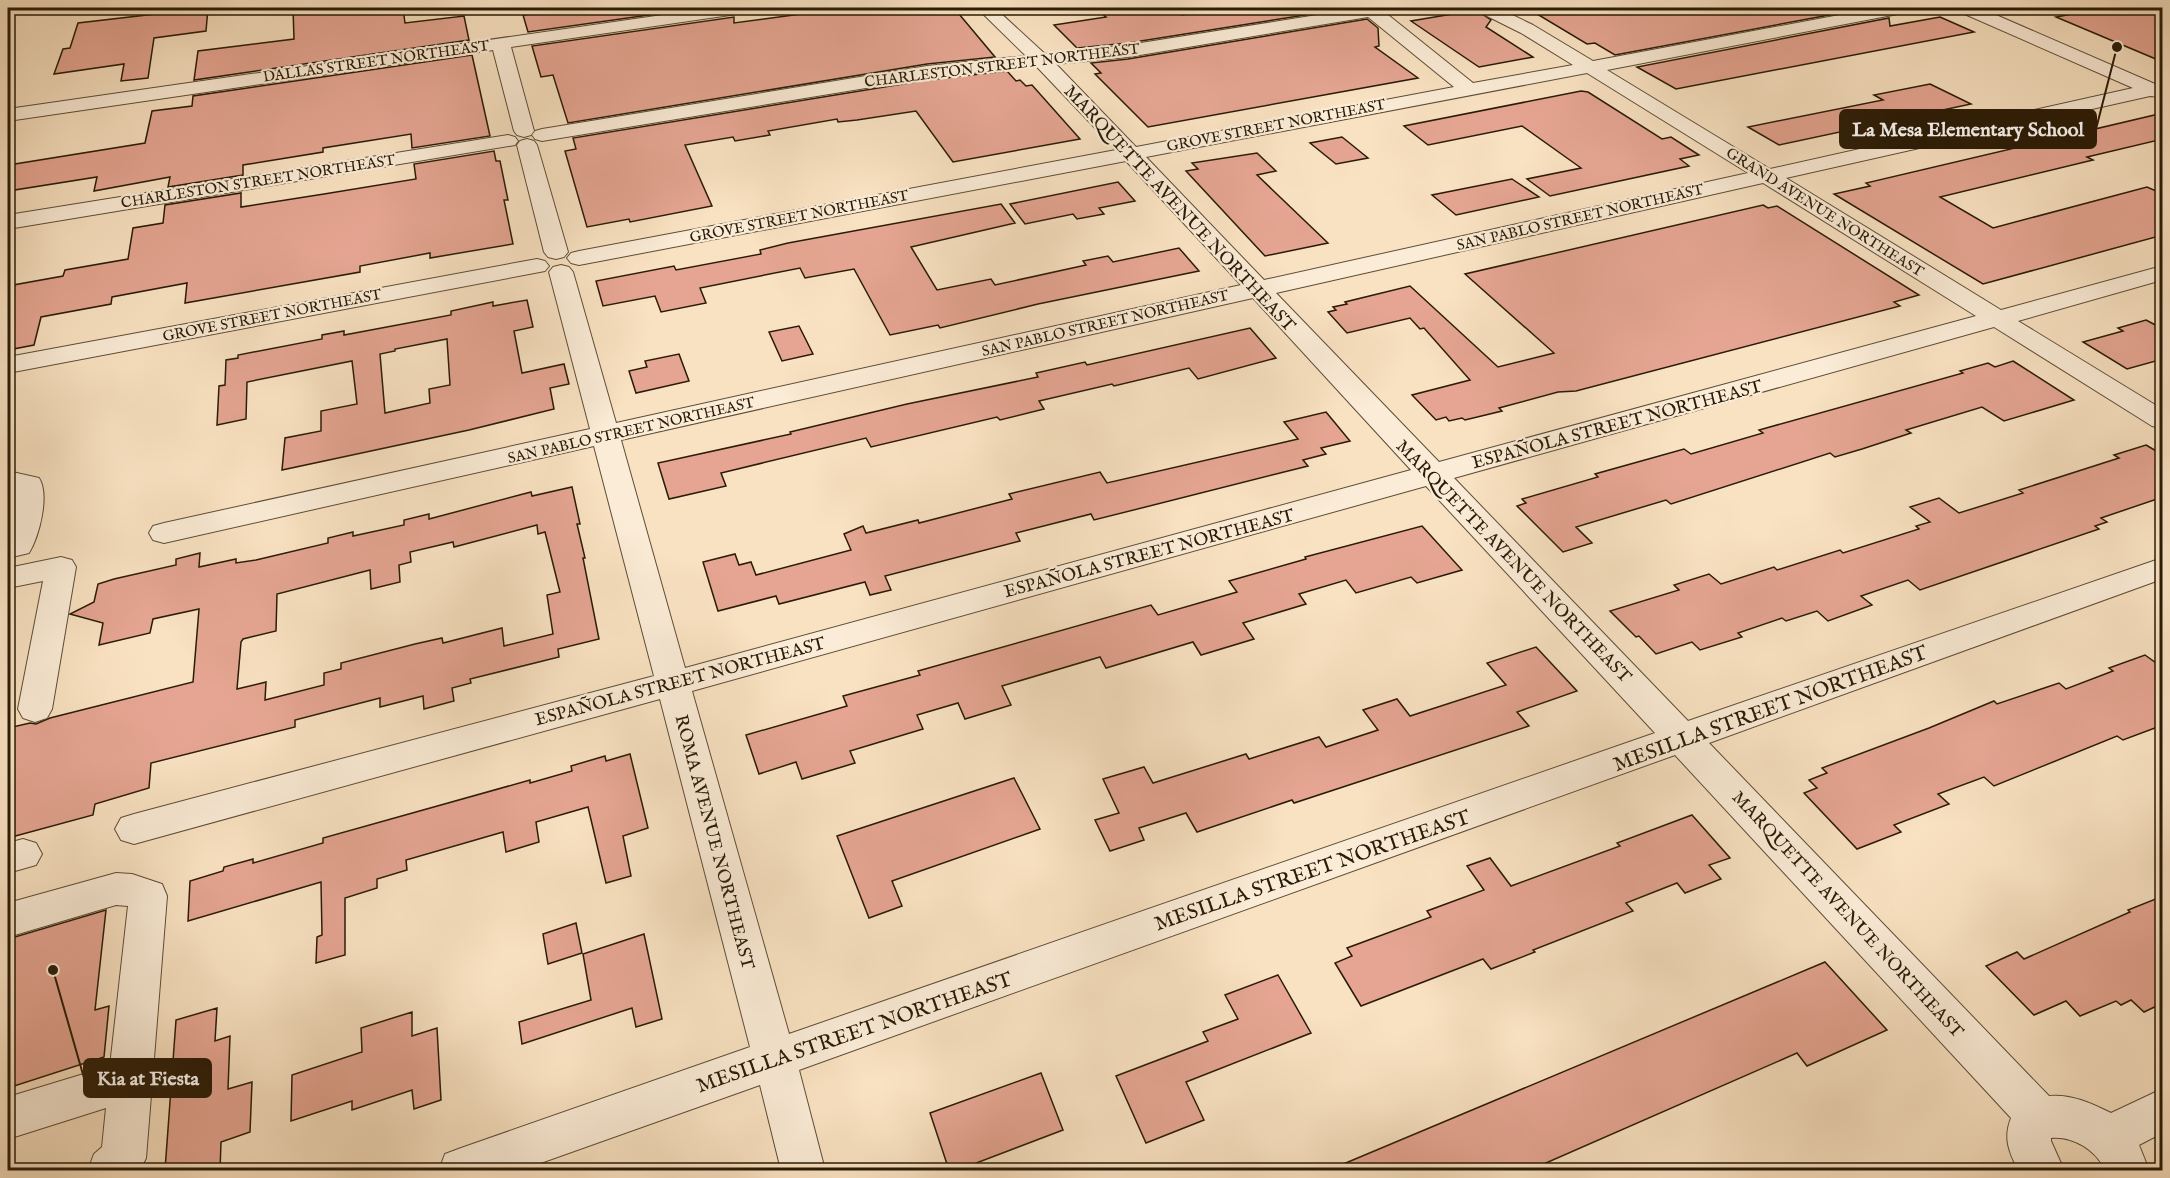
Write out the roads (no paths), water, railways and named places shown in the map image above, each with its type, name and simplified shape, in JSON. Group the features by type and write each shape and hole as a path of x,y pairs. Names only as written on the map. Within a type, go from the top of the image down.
{"street":[{"name":"DALLAS STREET NORTHEAST","path":"8,115 744,8"},
{"name":"MARQUETTE AVENUE NORTHEAST","path":"985,8 1041,60 1130,153 2039,1117"},
{"name":"CHARLESTON STREET NORTHEAST","path":"8,222 927,72 1198,40 1391,8"},
{"name":"GRAND AVENUE NORTHEAST","path":"1485,8 1527,29 1590,67 2163,420"},
{"name":"GROVE STREET NORTHEAST","path":"8,365 1903,8"},
{"path":"1966,8 2015,29 2125,68 2153,84"},
{"path":"1372,11 1468,89"},
{"name":"ROMA AVENUE NORTHEAST","path":"500,43 803,1170"},
{"name":"SAN PABLO STREET NORTHEAST","path":"164,533 1767,176 2153,84"},
{"name":"ESPAÑOLA STREET NORTHEAST","path":"134,829 671,684 2163,273"},
{"path":"8,480 29,484 30,502 18,546 8,548"},
{"path":"8,578 62,567 35,709"},
{"name":"MESILLA STREET NORTHEAST","path":"462,1170 2163,568"},
{"path":"8,920 116,889 132,890 148,897 123,1158 110,1170"},
{"path":"8,1118 130,1080"},
{"path":"2042,1170 2028,1147 2031,1124 2039,1117 2050,1114 2064,1115 2095,1127 2118,1154 2163,1110"}],"place":[{"name":"La Mesa Elementary School","path":"2117,47"},
{"name":"Kia at Fiesta","path":"53,970"}]}
